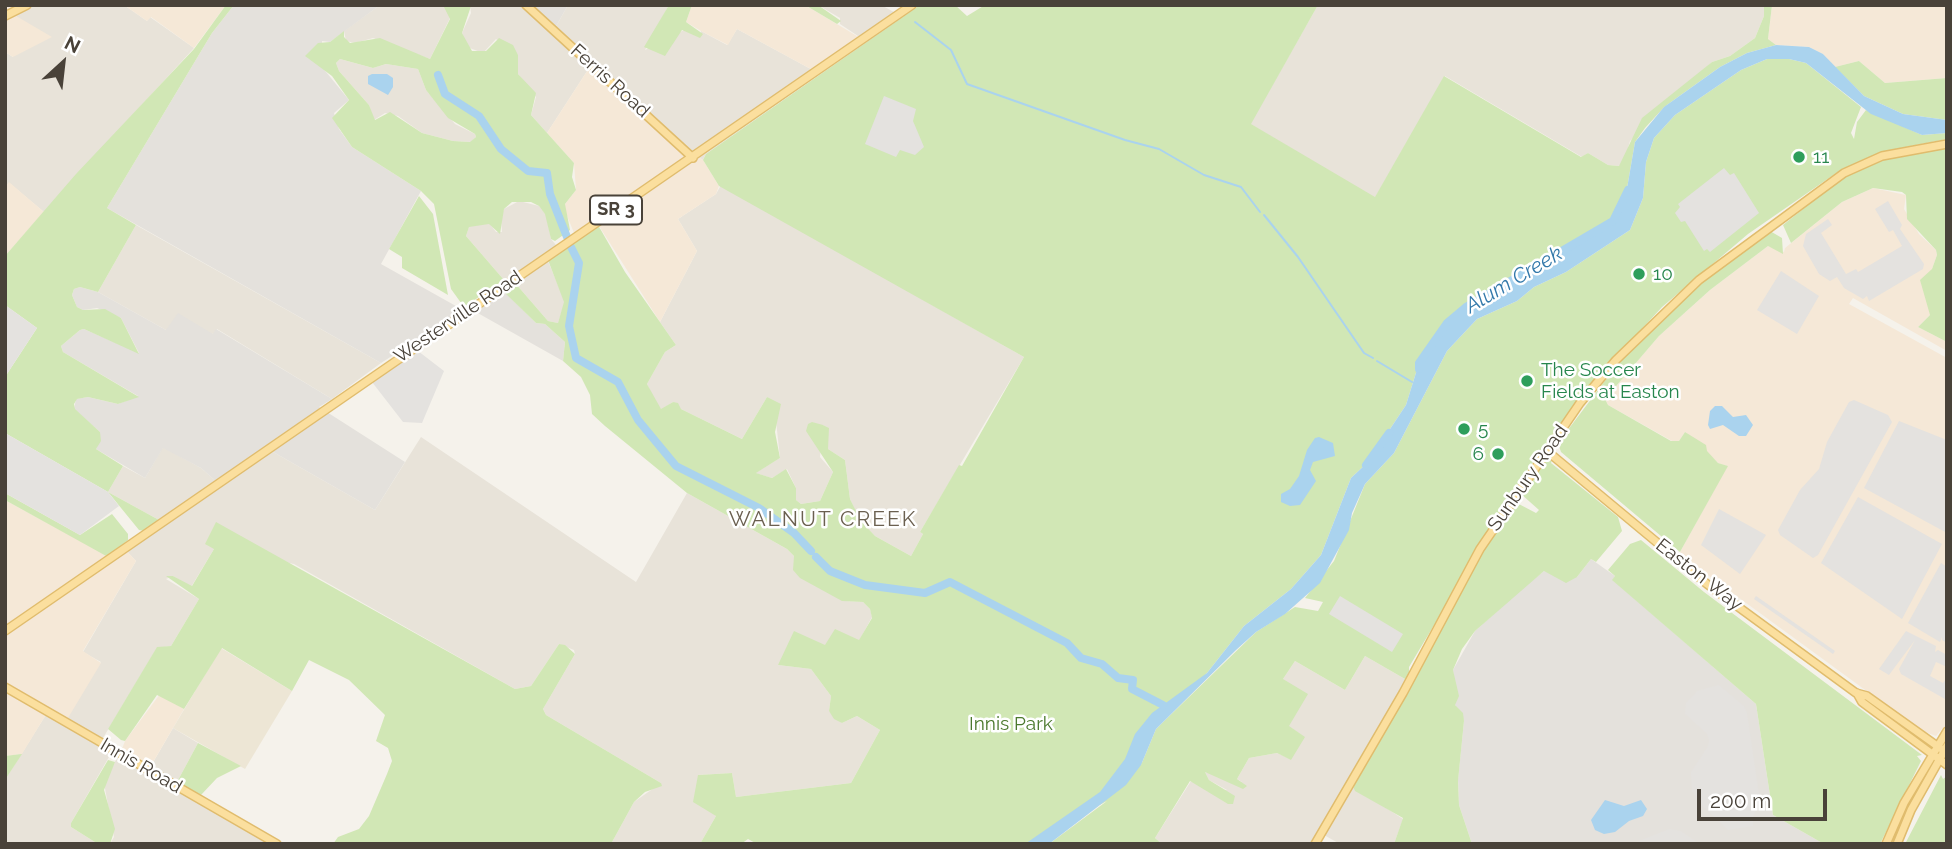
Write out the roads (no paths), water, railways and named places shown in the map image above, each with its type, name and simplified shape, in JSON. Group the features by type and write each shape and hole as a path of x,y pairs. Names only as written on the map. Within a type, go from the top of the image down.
{"main road":[{"path":"5,16 27,5"},
{"name":"Ferris Road","path":"526,5 693,158"},
{"name":"Westerville Road","path":"5,631 912,5"},
{"name":"Sunbury Road","path":"1314,844 1403,693 1480,549 1547,451 1616,360 1666,308 1726,258 1844,173 1882,156 1947,144"},
{"name":"Easton Way","path":"1547,451 1707,584 1856,693 1862,702 1947,765"},
{"name":"Innis Road","path":"5,687 277,844"},
{"name":"Easton Way","path":"1856,693 1867,696 1944,749"},
{"path":"1886,844 1935,757 1944,749 1947,731"},
{"path":"1897,844 1935,757"}],"water":[{"path":"1776,45 1809,47 1823,54 1864,96 1903,114 1947,120 1947,133 1922,135 1871,114 1806,63 1789,59 1767,59 1741,70 1675,115 1654,138 1646,162 1643,198 1630,230 1566,272 1534,287 1517,301 1477,319 1447,351 1394,453 1365,484 1352,513 1349,530 1320,583 1285,614 1256,632 1156,729 1141,765 1126,785 1049,844 1025,844 1100,792 1125,759 1135,734 1152,713 1207,673 1244,626 1291,589 1321,555 1351,478 1368,462 1406,405 1419,363 1447,323 1466,307 1488,298 1613,221 1625,200 1635,142 1664,107 1720,67 1747,53"},
{"path":"387,74 393,78 393,87 388,95 368,84 368,76"},
{"path":"1715,406 1722,406 1733,417 1746,415 1753,425 1746,436 1739,436 1723,425 1710,429 1710,411"},
{"path":"1315,438 1333,443 1335,456 1313,462 1310,470 1316,481 1300,505 1290,506 1281,502 1281,494 1290,489 1299,476 1307,450"},
{"path":"1605,800 1624,806 1641,800 1647,809 1643,816 1629,821 1615,832 1604,834 1595,830 1591,820"}],"waterway":[{"path":"915,22 951,50 967,84 1125,140 1159,149 1204,175 1241,187 1260,212"},
{"path":"438,75 445,94 479,116 501,149 528,171 547,173 550,194 567,237"},
{"name":"Alum Creek","path":"1419,369 1419,363 1447,323 1466,307 1613,221 1628,190"},
{"path":"1264,215 1298,257 1364,353 1373,358"},
{"path":"571,247 579,263 569,326 576,358 618,382 638,420 676,466 759,508 794,533 811,551"},
{"path":"1377,361 1412,382"},
{"name":"Alum Creek","path":"1366,465 1389,433"},
{"path":"816,557 830,571 865,585 925,593 950,582 1067,643 1081,658 1102,664 1118,678 1133,680 1132,689 1163,705"}],"place":[{"name":"11","path":"1799,157"},
{"name":"10","path":"1639,274"},
{"name":"The Soccer Fields at Easton","path":"1527,381"},
{"name":"5","path":"1464,429"},
{"name":"6","path":"1498,454"}],"district":[{"name":"WALNUT CREEK","path":"823,520"}],"park label":[{"name":"Innis Park","path":"1011,724"}]}
